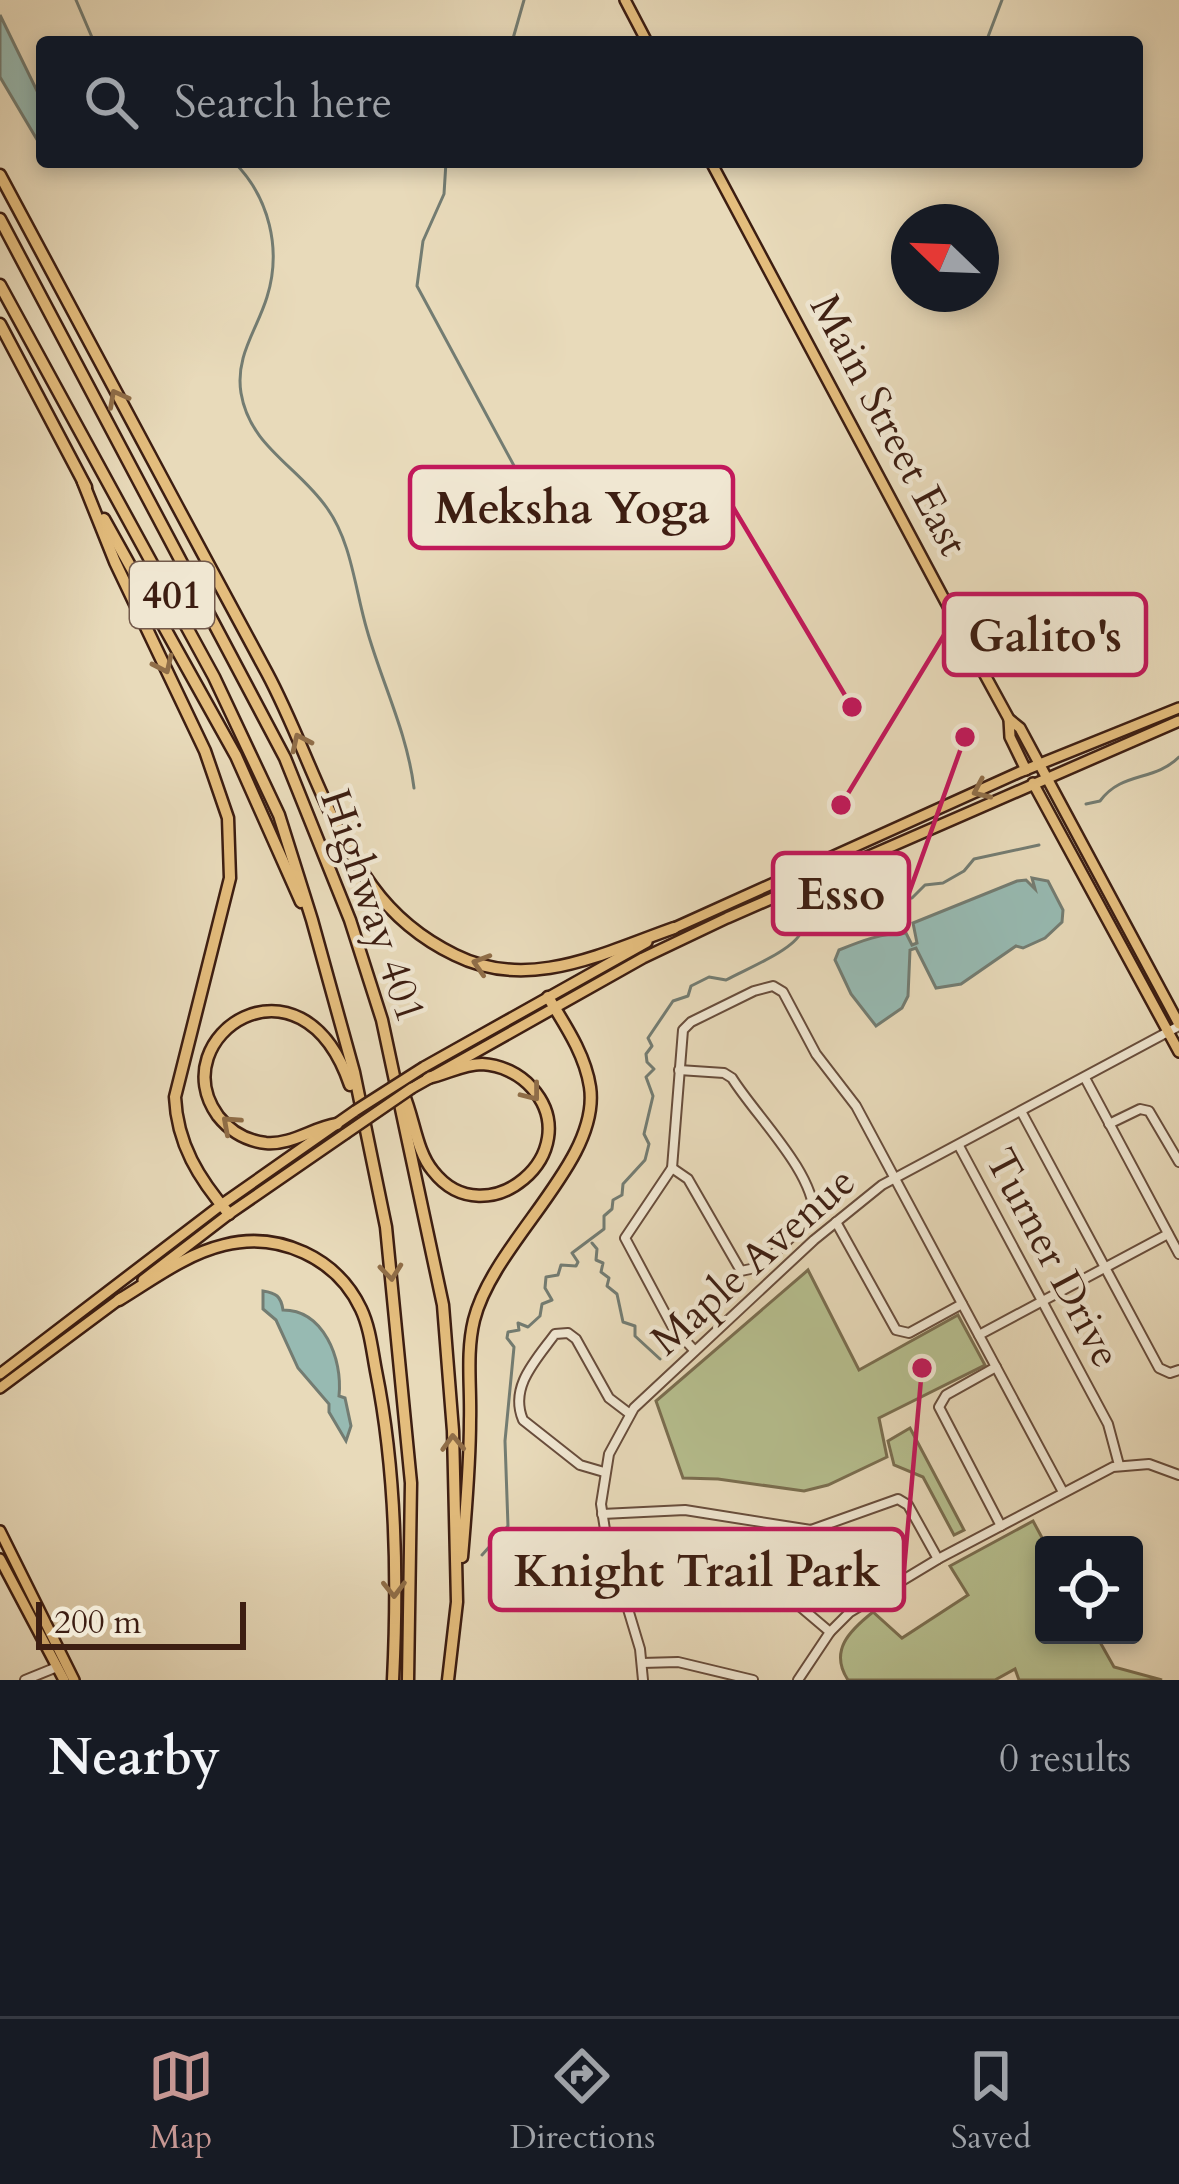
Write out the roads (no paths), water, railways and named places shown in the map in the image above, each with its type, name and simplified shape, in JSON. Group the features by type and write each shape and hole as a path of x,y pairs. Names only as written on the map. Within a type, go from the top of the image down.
{"highway":[{"path":"0,175 271,679 350,848 395,914 456,956 527,973 567,966 674,928"},
{"name":"Highway 401","path":"0,219 285,758 350,920 382,1020 443,1305 453,1431 458,1602 448,1680"},
{"name":"401","path":"0,285 214,677 279,815 312,920"},
{"name":"401","path":"0,324 82,482 236,756 312,920"},
{"path":"82,482 205,751 228,818 230,878 175,1097 186,1153 225,1209"},
{"name":"Highway 401","path":"312,920 354,1072 386,1227 411,1483 408,1680"},
{"path":"458,1602 474,1321 484,1289 504,1253 574,1157 589,1114 591,1090 584,1063 550,1002"},
{"path":"341,1129 272,1143 251,1140 232,1130 213,1108 206,1087 208,1058 218,1039 239,1019 260,1012 282,1011 309,1022 330,1043 343,1066 371,1157"},
{"path":"393,1070 414,1117 424,1155 447,1185 491,1196 530,1176 544,1153 548,1127 541,1100 526,1082 507,1070 483,1064 426,1072"},
{"path":"119,1300 195,1255 253,1241 275,1243 322,1262 350,1290 363,1312 382,1402 394,1588 393,1680"}],"main road":[{"path":"625,0 644,36"},
{"name":"Main Street East","path":"714,168 1009,718 1020,728 1046,777 1175,1027 1179,1052"},
{"path":"341,1129 355,1111 674,928 1039,764 1179,708"},
{"name":"Main Street East","path":"1009,718 1010,737 1023,771"},
{"path":"550,1002 727,917 1179,721"},
{"name":"Main Street East","path":"1033,783 1175,1027"},
{"path":"0,1375 225,1209 341,1129 412,1088 426,1072"},
{"path":"0,1388 119,1300 225,1209"},
{"path":"0,1531 64,1680"},
{"path":"0,1559 74,1680"}],"street":[{"name":"Main Street East","path":"1023,771 1033,783"},
{"path":"694,1350 671,1326 625,1238 672,1168 681,1036 686,1026 766,986 781,989 816,1054 848,1093 1063,1492"},
{"name":"Maple Avenue","path":"643,1680 602,1514 604,1472 629,1414 836,1222 894,1179 1175,1027"},
{"path":"672,1168 688,1179 740,1271 760,1267 814,1215 813,1200 780,1143 732,1078 724,1073 679,1070"},
{"path":"1084,1078 1179,1254"},
{"path":"1109,1124 1140,1109 1149,1111 1179,1162"},
{"path":"1022,1113 1159,1368 1170,1373 1179,1370"},
{"name":"Turner Drive","path":"959,1146 1108,1424 1119,1465"},
{"path":"836,1222 896,1330 909,1333 962,1304"},
{"path":"979,1335 1168,1234"},
{"path":"604,1472 580,1465 523,1420 519,1410 522,1380 555,1334 568,1333 609,1397 629,1414"},
{"path":"997,1367 946,1395 939,1407 1001,1526"},
{"path":"798,1680 830,1632 868,1598 938,1559 1119,1465 1149,1464 1179,1475"},
{"path":"602,1514 685,1510 811,1531 898,1499 908,1505 938,1559"},
{"path":"621,1591 680,1582 791,1602 830,1632"},
{"path":"642,1663 678,1662 753,1680"},
{"path":"26,1680 61,1665"}],"water":[{"path":"0,15 36,89 36,138 0,77"},
{"path":"1032,878 1048,881 1063,910 1062,922 1045,938 1023,948 1016,946 961,984 936,988 916,948 910,950 908,996 902,1008 876,1026 851,994 835,960 839,950 897,933 906,933 912,945 917,943 913,923 1017,881 1026,880 1035,889"},
{"path":"263,1291 277,1296 283,1310 309,1318 328,1339 338,1367 339,1396 345,1398 351,1426 346,1441 329,1404 298,1368 276,1320 263,1309"}],"waterway":[{"path":"76,0 91,36"},
{"path":"514,36 524,0"},
{"path":"988,36 1002,0"},
{"path":"239,168 264,207 273,261 267,297 241,367 246,412 265,442 327,508 342,536 414,788"},
{"path":"446,168 444,194 423,241 417,286 519,475"},
{"path":"1086,804 1100,801 1118,785 1179,757"},
{"path":"482,1555 508,1526 505,1441 514,1347 508,1332 519,1330 518,1323 528,1327 540,1316 542,1304 552,1300 545,1288 546,1277 558,1275 561,1265 576,1266 572,1253 604,1229 604,1216 613,1200 622,1195 623,1184 645,1160 649,1144 644,1134 653,1096 646,1077 654,1069 647,1062 652,1046 648,1038 673,1001 688,996 691,986 709,977 726,980 768,959 801,932 812,934 822,920 851,915 859,905 866,907 874,901 912,898 925,885 943,883 964,871 974,859 1039,845"},
{"path":"592,1243 596,1260 603,1263 601,1272 609,1278 607,1286 617,1294 623,1322 635,1326 635,1336 660,1359"}],"place":[{"name":"Meksha Yoga","path":"852,707"},
{"name":"Esso","path":"965,737"},
{"name":"Galito's","path":"841,805"},
{"name":"Knight Trail Park","path":"922,1368"}]}
